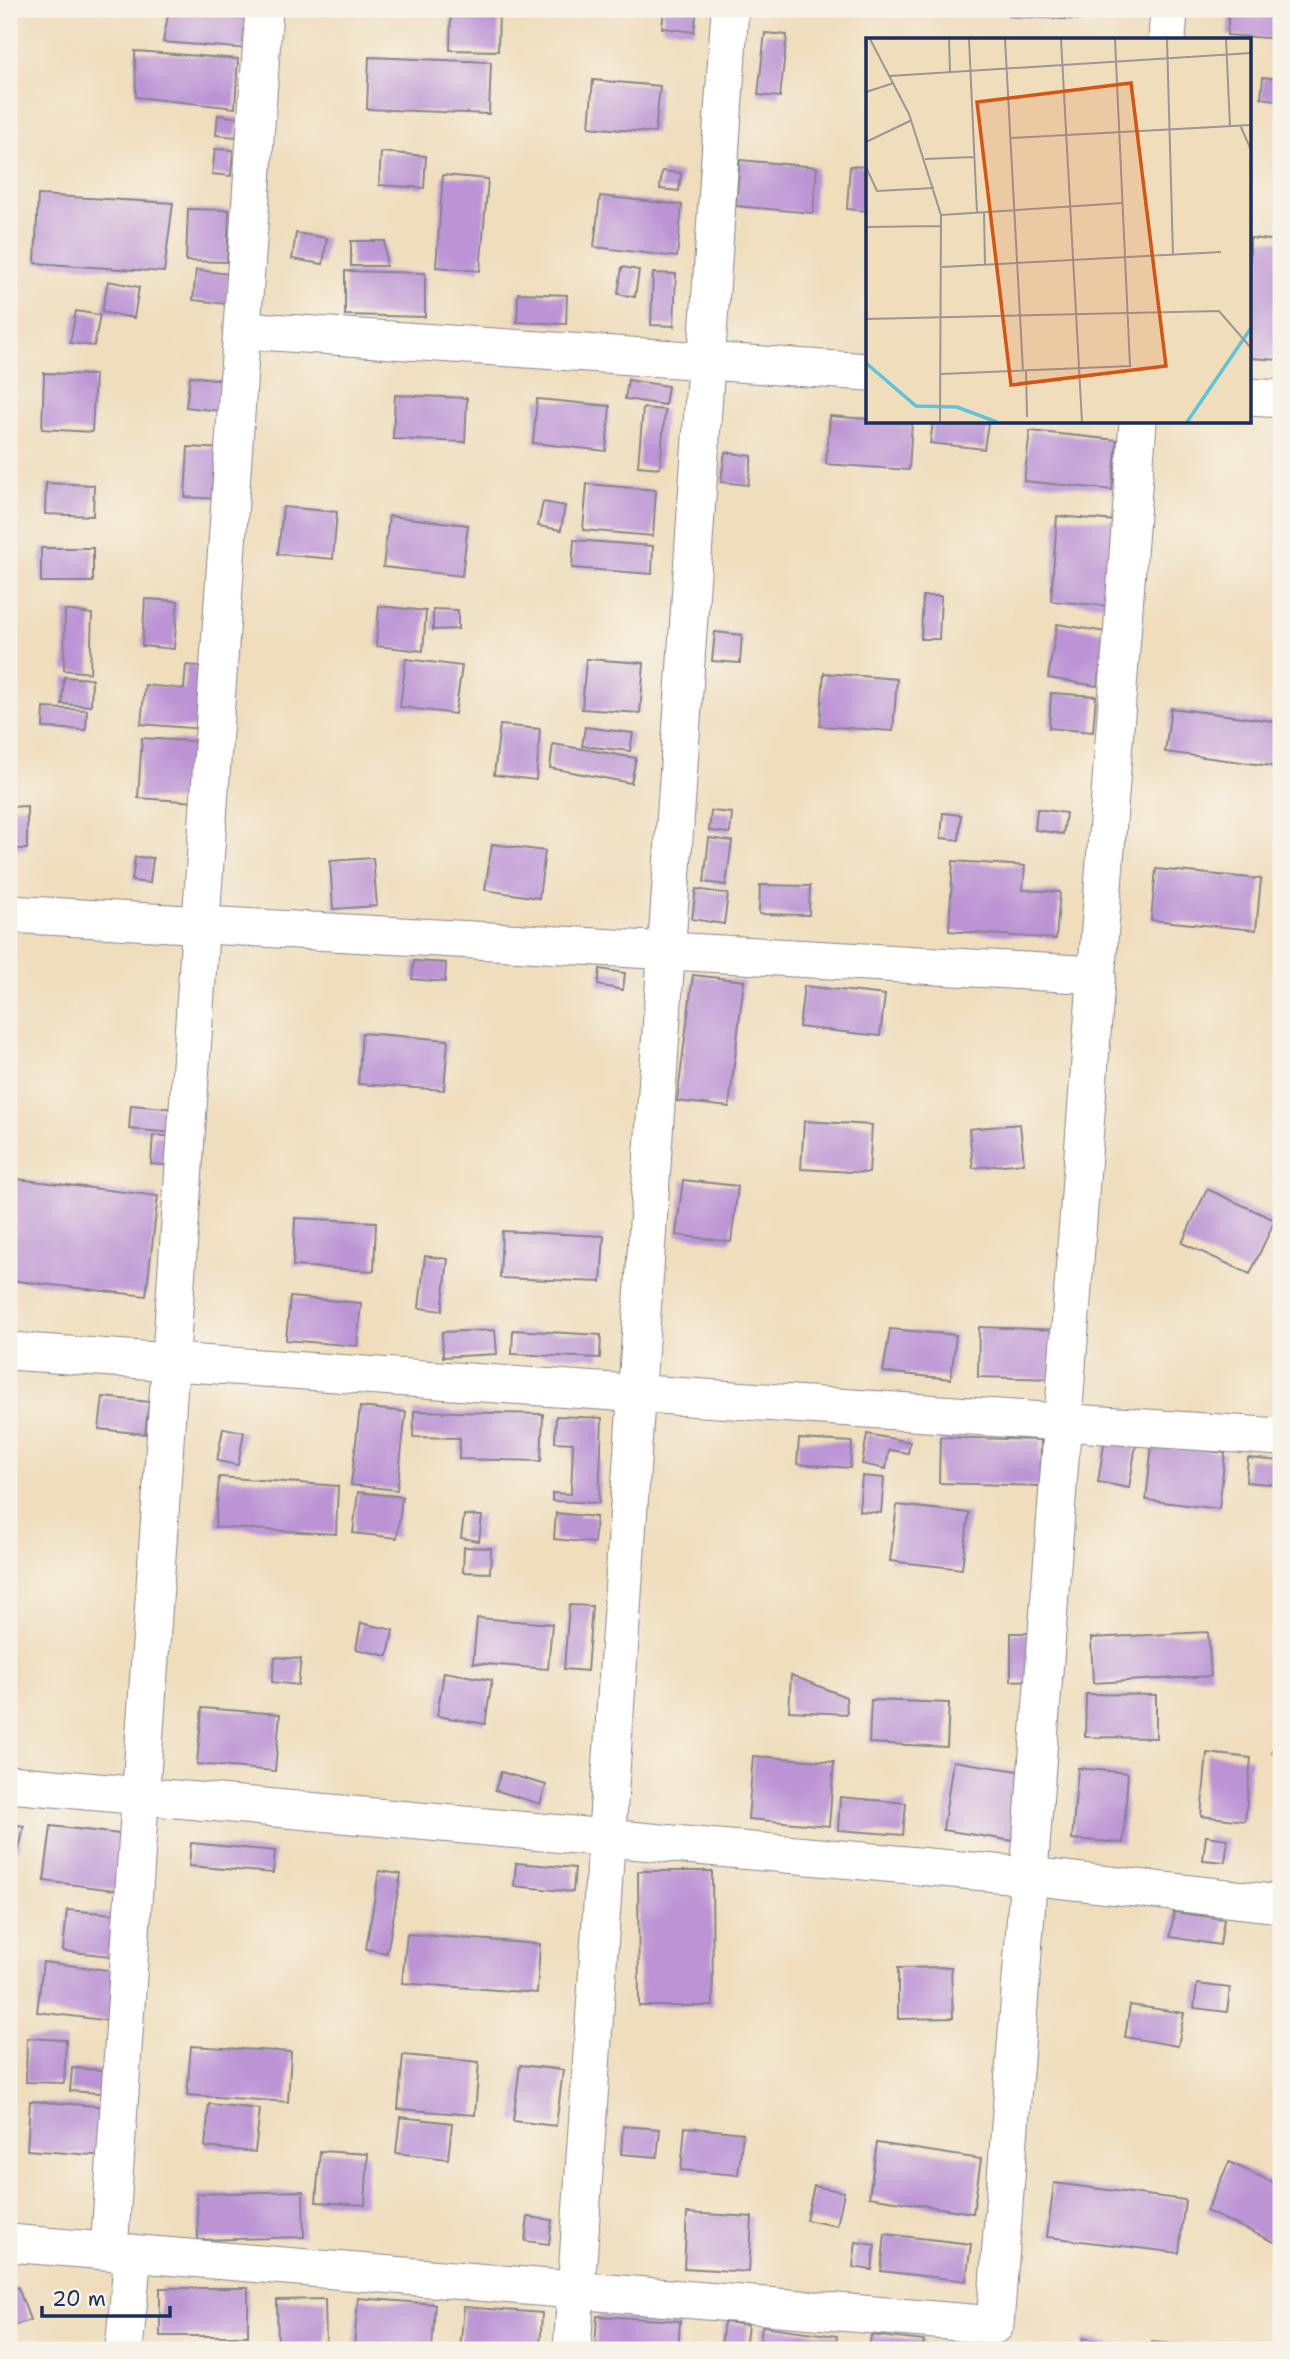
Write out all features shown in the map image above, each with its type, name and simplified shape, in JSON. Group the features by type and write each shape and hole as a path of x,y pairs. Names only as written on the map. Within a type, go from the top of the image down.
{"street":[{"path":"124,2350 121,2252 141,1796 264,9"},
{"path":"572,2350 730,9"},
{"path":"1167,38 1169,9"},
{"path":"242,330 866,372"},
{"path":"1252,397 1281,399"},
{"path":"9,2243 995,2325 1138,424"},
{"path":"9,914 1097,975"},
{"path":"9,1351 1281,1437"},
{"path":"9,1784 1029,1876 1281,1904"}],"building":[{"path":"169,9 246,9 248,49 163,42"},
{"path":"451,9 499,9 498,51 450,50"},
{"path":"664,9 697,9 694,32 662,28"},
{"path":"1008,9 1084,9 1083,20 1008,16"},
{"path":"1229,9 1281,9 1281,39 1227,35"},
{"path":"765,33 787,35 780,97 758,95"},
{"path":"135,51 238,59 235,108 136,97"},
{"path":"369,57 491,62 489,114 367,109"},
{"path":"1263,77 1281,79 1281,101 1261,98"},
{"path":"593,80 660,86 655,133 589,127"},
{"path":"218,115 239,118 236,137 216,135"},
{"path":"215,149 233,150 231,176 212,174"},
{"path":"381,152 426,156 424,188 379,185"},
{"path":"740,160 817,167 813,213 736,206"},
{"path":"850,166 866,167 866,211 847,209"},
{"path":"662,171 681,173 679,191 660,189"},
{"path":"443,175 488,179 480,271 436,267"},
{"path":"38,195 173,203 164,272 35,263"},
{"path":"600,196 682,205 677,257 594,247"},
{"path":"188,209 229,210 227,262 186,261"},
{"path":"296,233 327,238 323,264 292,259"},
{"path":"1252,238 1281,241 1281,360 1252,358"},
{"path":"351,241 385,241 386,266 351,266"},
{"path":"622,267 639,270 635,297 618,294"},
{"path":"196,270 230,274 226,304 193,300"},
{"path":"345,271 425,273 425,317 345,315"},
{"path":"653,273 676,274 674,326 651,325"},
{"path":"108,281 139,287 134,318 102,312"},
{"path":"518,293 567,295 566,324 517,322"},
{"path":"76,311 100,315 94,346 70,343"},
{"path":"44,373 95,375 92,432 42,429"},
{"path":"190,376 223,380 220,411 186,407"},
{"path":"628,380 668,386 665,405 625,399"},
{"path":"395,395 467,398 465,442 393,439"},
{"path":"537,399 610,406 606,451 533,443"},
{"path":"643,408 665,410 660,468 638,466"},
{"path":"830,416 866,419 866,424 912,424 909,470 826,464"},
{"path":"933,424 988,424 984,449 930,443"},
{"path":"1030,431 1117,440 1112,490 1024,481"},
{"path":"188,447 223,449 220,499 185,497"},
{"path":"725,452 752,456 748,485 721,482"},
{"path":"46,483 94,485 93,516 45,514"},
{"path":"587,484 656,490 653,536 583,530"},
{"path":"543,502 565,506 561,530 538,526"},
{"path":"283,507 337,512 333,559 278,554"},
{"path":"389,516 468,525 462,576 383,567"},
{"path":"1057,516 1116,521 1109,606 1051,601"},
{"path":"574,540 653,546 652,574 572,568"},
{"path":"41,548 93,548 93,582 41,582"},
{"path":"923,596 941,596 939,639 921,639"},
{"path":"145,599 178,601 174,649 142,646"},
{"path":"379,606 426,611 423,651 376,646"},
{"path":"433,609 458,610 458,629 433,630"},
{"path":"65,610 92,614 90,673 64,670"},
{"path":"1057,624 1106,632 1097,686 1048,678"},
{"path":"715,632 742,635 740,663 712,661"},
{"path":"406,659 462,666 455,714 400,707"},
{"path":"586,659 644,663 640,713 582,709"},
{"path":"186,665 210,667 203,729 141,724 145,685 184,689"},
{"path":"824,673 897,679 893,731 820,726"},
{"path":"64,677 92,679 91,706 62,704"},
{"path":"1051,693 1096,696 1093,732 1049,728"},
{"path":"44,708 87,710 86,730 43,728"},
{"path":"1171,708 1281,722 1279,767 1165,752"},
{"path":"500,725 540,729 536,780 494,775"},
{"path":"585,727 633,733 630,751 582,746"},
{"path":"142,738 202,742 198,802 138,798"},
{"path":"553,744 636,758 631,783 550,768"},
{"path":"27,806 27,849 9,849 9,807"},
{"path":"1037,809 1066,813 1063,834 1035,830"},
{"path":"711,811 732,813 730,833 709,831"},
{"path":"943,813 961,815 959,840 941,838"},
{"path":"709,838 732,841 726,885 704,882"},
{"path":"492,844 545,851 539,898 485,890"},
{"path":"135,857 153,858 150,883 132,881"},
{"path":"373,858 377,906 333,909 330,861"},
{"path":"953,861 1025,866 1023,890 1060,892 1056,939 949,931"},
{"path":"1156,869 1261,879 1256,930 1151,920"},
{"path":"760,885 810,886 809,915 759,914"},
{"path":"696,889 728,894 724,924 692,919"},
{"path":"414,961 446,963 445,982 412,979"},
{"path":"600,969 625,973 623,990 598,985"},
{"path":"693,975 744,981 729,1107 677,1101"},
{"path":"804,986 885,995 880,1036 799,1027"},
{"path":"362,1033 448,1040 444,1090 358,1084"},
{"path":"131,1105 176,1109 174,1133 129,1129"},
{"path":"804,1121 872,1125 869,1173 801,1169"},
{"path":"1020,1124 1024,1163 973,1168 969,1129"},
{"path":"153,1135 177,1137 174,1166 151,1164"},
{"path":"9,1178 158,1196 146,1296 9,1280"},
{"path":"683,1180 738,1186 731,1242 676,1235"},
{"path":"1207,1189 1275,1220 1250,1274 1182,1243"},
{"path":"295,1218 376,1222 374,1271 293,1266"},
{"path":"502,1231 604,1236 601,1282 500,1278"},
{"path":"425,1256 448,1259 442,1311 419,1308"},
{"path":"290,1297 361,1303 357,1346 286,1340"},
{"path":"979,1327 1059,1330 1058,1379 978,1377"},
{"path":"890,1329 956,1335 951,1379 883,1372"},
{"path":"495,1330 497,1354 443,1357 442,1332"},
{"path":"513,1330 601,1335 600,1358 512,1354"},
{"path":"103,1397 149,1402 145,1434 99,1429"},
{"path":"360,1407 406,1412 397,1490 351,1485"},
{"path":"414,1411 543,1414 541,1461 459,1459 460,1438 413,1437"},
{"path":"556,1416 602,1418 599,1503 552,1501 552,1493 571,1494 573,1443 555,1442"},
{"path":"223,1428 244,1432 238,1465 217,1461"},
{"path":"867,1434 910,1442 908,1453 889,1450 886,1469 862,1464"},
{"path":"940,1437 1041,1440 1040,1486 939,1483"},
{"path":"799,1439 852,1442 850,1468 797,1464"},
{"path":"1105,1439 1136,1445 1129,1488 1098,1482"},
{"path":"1152,1444 1225,1453 1219,1509 1146,1500"},
{"path":"1248,1458 1281,1461 1281,1485 1246,1482"},
{"path":"862,1476 884,1478 881,1513 859,1511"},
{"path":"219,1477 338,1486 336,1534 215,1527"},
{"path":"358,1492 402,1497 397,1538 353,1533"},
{"path":"897,1505 969,1513 962,1569 890,1561"},
{"path":"556,1513 596,1517 594,1543 554,1539"},
{"path":"464,1515 482,1516 479,1541 461,1538"},
{"path":"464,1547 491,1548 490,1573 463,1572"},
{"path":"569,1605 592,1606 587,1671 564,1669"},
{"path":"477,1618 552,1624 548,1669 473,1663"},
{"path":"361,1623 393,1630 388,1656 356,1649"},
{"path":"1208,1632 1211,1676 1093,1683 1091,1638"},
{"path":"1011,1633 1034,1633 1034,1680 1011,1681"},
{"path":"275,1657 301,1659 298,1685 272,1682"},
{"path":"444,1672 492,1680 485,1724 437,1716"},
{"path":"791,1675 846,1697 847,1714 789,1711"},
{"path":"1086,1694 1156,1695 1156,1738 1085,1737"},
{"path":"871,1700 949,1703 947,1747 869,1743"},
{"path":"202,1708 280,1714 275,1771 197,1764"},
{"path":"1281,1725 1281,1756 1272,1753"},
{"path":"1207,1753 1251,1758 1245,1821 1201,1816"},
{"path":"753,1756 834,1762 829,1826 748,1819"},
{"path":"953,1761 1025,1772 1014,1841 943,1830"},
{"path":"1078,1768 1128,1773 1123,1843 1072,1839"},
{"path":"501,1772 546,1785 540,1804 495,1790"},
{"path":"840,1797 906,1803 903,1835 838,1830"},
{"path":"9,1823 24,1826 19,1849 9,1847"},
{"path":"51,1826 128,1835 121,1891 44,1881"},
{"path":"1206,1836 1228,1839 1225,1862 1203,1860"},
{"path":"191,1843 275,1851 273,1873 189,1866"},
{"path":"516,1863 575,1868 573,1892 514,1886"},
{"path":"379,1871 401,1874 387,1953 366,1949"},
{"path":"638,1871 712,1871 713,2006 639,2006"},
{"path":"67,1910 125,1915 121,1957 63,1951"},
{"path":"1174,1912 1224,1919 1220,1945 1170,1937"},
{"path":"407,1934 540,1944 537,1993 402,1983"},
{"path":"43,1962 117,1971 111,2021 37,2012"},
{"path":"951,1967 953,2018 898,2019 898,1968"},
{"path":"1197,1984 1230,1988 1227,2012 1194,2008"},
{"path":"1130,2005 1184,2013 1178,2046 1125,2037"},
{"path":"27,2038 66,2040 64,2083 26,2082"},
{"path":"191,2046 291,2052 288,2102 187,2095"},
{"path":"403,2055 479,2062 475,2115 398,2109"},
{"path":"520,2065 563,2070 556,2126 513,2121"},
{"path":"72,2068 117,2071 116,2094 70,2091"},
{"path":"30,2101 110,2107 106,2156 27,2150"},
{"path":"209,2104 260,2109 255,2152 205,2147"},
{"path":"400,2117 452,2123 448,2159 396,2153"},
{"path":"623,2126 660,2129 657,2157 621,2154"},
{"path":"685,2127 743,2133 738,2175 681,2170"},
{"path":"877,2143 981,2159 973,2213 869,2197"},
{"path":"320,2151 368,2154 365,2205 316,2202"},
{"path":"1229,2162 1281,2186 1281,2245 1206,2211"},
{"path":"1054,2183 1185,2200 1179,2253 1047,2237"},
{"path":"814,2186 844,2192 837,2226 806,2220"},
{"path":"303,2191 304,2237 198,2240 197,2194"},
{"path":"687,2213 752,2217 749,2272 684,2268"},
{"path":"528,2217 552,2220 549,2244 525,2241"},
{"path":"885,2234 971,2244 966,2281 881,2271"},
{"path":"856,2242 875,2245 872,2270 853,2267"},
{"path":"18,2287 30,2320 9,2327 9,2290"},
{"path":"160,2288 248,2288 248,2336 160,2336"},
{"path":"358,2298 435,2304 432,2350 354,2348"},
{"path":"325,2299 326,2345 278,2346 277,2300"},
{"path":"464,2307 542,2313 540,2350 460,2350"},
{"path":"597,2316 680,2321 678,2350 595,2350"},
{"path":"724,2322 748,2325 745,2349 721,2346"},
{"path":"762,2326 837,2336 835,2350 759,2350"},
{"path":"871,2335 924,2341 922,2350 869,2350"},
{"path":"1083,2338 1135,2347 1135,2350 1081,2350"},
{"path":"1152,2342 1220,2348 1220,2350 1151,2350"},
{"path":"933,2345 976,2348 976,2350 933,2350"}]}
